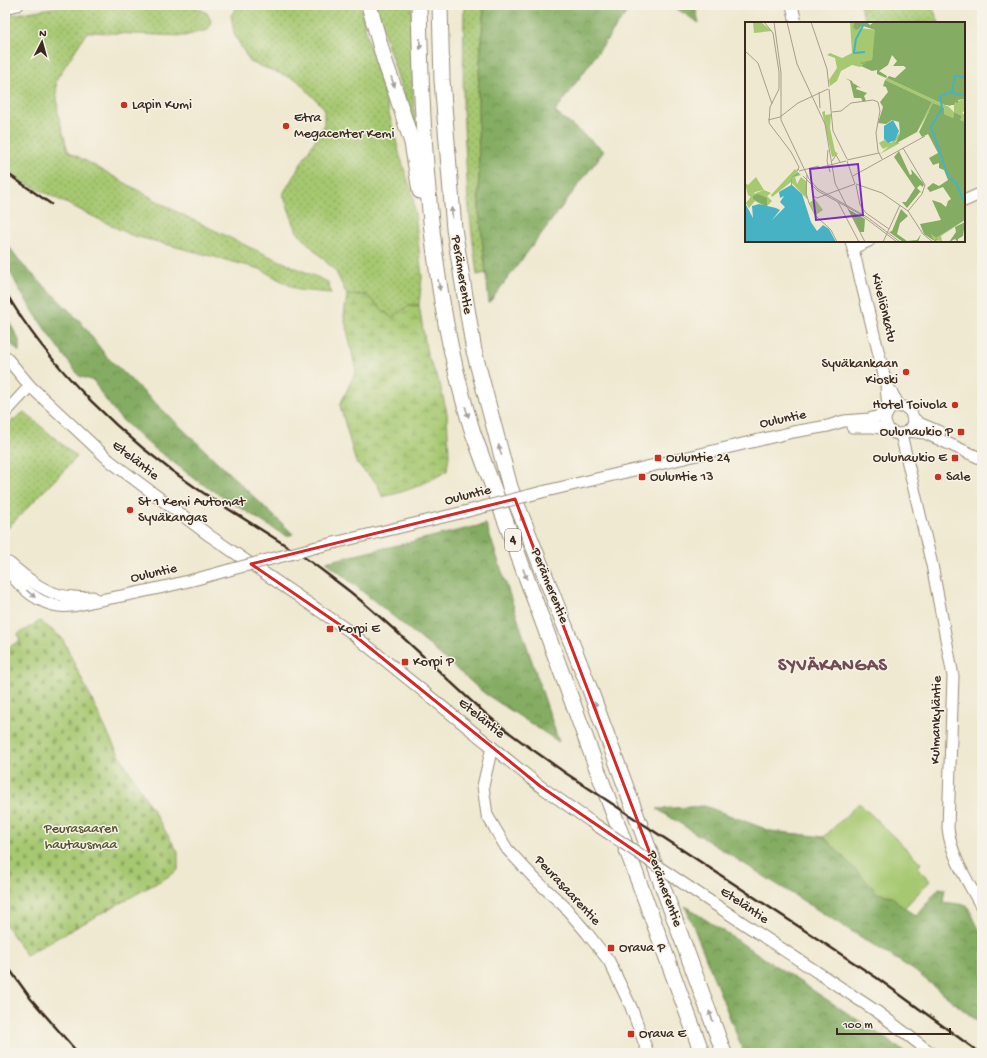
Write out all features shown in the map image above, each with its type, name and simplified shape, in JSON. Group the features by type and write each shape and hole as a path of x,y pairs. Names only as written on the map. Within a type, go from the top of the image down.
{"highway":[{"path":"369,5 384,59 412,143 427,241 434,258"},
{"name":"Perämerentie","path":"419,5 422,106 434,258 458,379 473,433 702,1053"},
{"name":"Perämerentie","path":"440,5 442,80 454,229 474,351 510,487 589,687 724,1053"},
{"path":"442,80 446,52 447,5"}],"main road":[{"path":"5,8 18,5"},
{"path":"792,5 796,22"},
{"path":"965,201 982,193"},
{"path":"852,244 863,242"},
{"name":"Kiveliönkatu","path":"852,244 886,383 887,412"},
{"name":"Eteläntie","path":"5,356 30,386 110,461 210,536 349,631 540,786 690,888 879,1013 931,1053"},
{"name":"Kiveliönkatu","path":"886,383 900,406"},
{"path":"5,413 30,386"},
{"path":"982,451 919,423 912,417 908,410 900,406 892,408 887,412 885,423 888,429 893,433 925,433 982,459"},
{"name":"Ouluntie","path":"5,565 21,586 35,598 54,606 72,606 151,590 542,492 762,439 828,426 844,421 869,419 887,412"},
{"path":"904,433 912,425 912,417"},
{"name":"Ouluntie","path":"828,426 844,428 873,427 888,429"},
{"name":"Kulmankyläntie","path":"904,433 932,565 953,676 948,828 957,860 982,908"},
{"name":"Ouluntie","path":"5,560 31,582 54,594 74,597 116,598"},
{"name":"Peurasaarentie","path":"492,747 483,786 487,815 507,848 536,880 564,906 587,932 609,961 632,1007 648,1053"}],"highlighted area":[{"path":"515,499 654,864 540,786 349,631 251,564"}],"green space":[{"path":"69,5 192,5 207,13 211,21 208,30 184,36 87,32 56,80 58,114 68,151 177,212 251,248 328,282 331,293 298,290 260,269 131,235 21,181 5,167 5,16"},
{"path":"240,5 360,5 369,44 400,156 413,196 422,277 419,305 409,305 392,318 366,295 347,295 336,272 297,232 283,194 324,125 324,108 297,80 250,62 234,34 231,15"},
{"path":"375,5 412,5 413,93 417,147 402,90"},
{"path":"464,5 484,5 478,92 479,209 486,273 477,275 468,200 463,108"},
{"path":"484,5 632,5 555,112 604,151 489,303 479,209 478,92"},
{"path":"671,5 695,5 699,23"},
{"path":"860,5 934,5 932,6 939,22 866,22"},
{"path":"5,241 22,264 80,321 106,356 293,534 287,536 279,532 199,482 149,444 119,417 102,395 94,381 79,376 48,334 20,291 5,262"},
{"path":"347,295 366,295 392,318 409,305 419,305 427,354 440,384 447,413 449,455 447,471 415,487 382,497 378,485 356,463 340,405 356,371 344,316"},
{"path":"5,314 19,340 19,352 5,337"},
{"path":"24,412 77,457 5,531 5,426"},
{"path":"486,524 559,742 484,693 430,646 326,562"},
{"name":"Peurasaaren hautausmaa","path":"40,621 62,638 114,746 178,852 178,870 26,955 5,923 5,649 20,641 18,634"},
{"path":"859,803 921,863 918,868 930,881 904,908 892,896 878,893 824,837"},
{"path":"705,806 771,831 824,837 878,893 892,896 904,908 916,916 939,888 945,889 943,902 967,905 982,935 982,1025 915,971 657,809"},
{"path":"685,906 870,1028 906,1053 744,1053"}],"railway":[{"path":"8,174 51,204"},
{"path":"5,291 43,347 66,374 91,401 144,449 199,490 305,558 344,587 396,631 488,716 520,741 564,772 877,978 980,1053"},
{"path":"5,963 31,999 78,1053"}],"place":[{"name":"Lapin Kumi","path":"124,105"},
{"name":"Etra Megacenter Kemi","path":"286,126"},
{"name":"Syväkankaan Kioski","path":"906,372"},
{"name":"Hotel Toivola","path":"955,405"},
{"name":"Oulunaukio P","path":"961,432"},
{"name":"Ouluntie 24","path":"658,458"},
{"name":"Oulunaukio E","path":"955,458"},
{"name":"Ouluntie 13","path":"642,477"},
{"name":"Sale","path":"938,477"},
{"name":"St 1 Kemi Automat Syväkangas","path":"130,510"},
{"name":"Korpi E","path":"330,629"},
{"name":"Korpi P","path":"405,662"},
{"name":"Orava P","path":"611,948"},
{"name":"Orava E","path":"631,1034"}],"district":[{"name":"SYVÄKANGAS","path":"833,666"}]}
